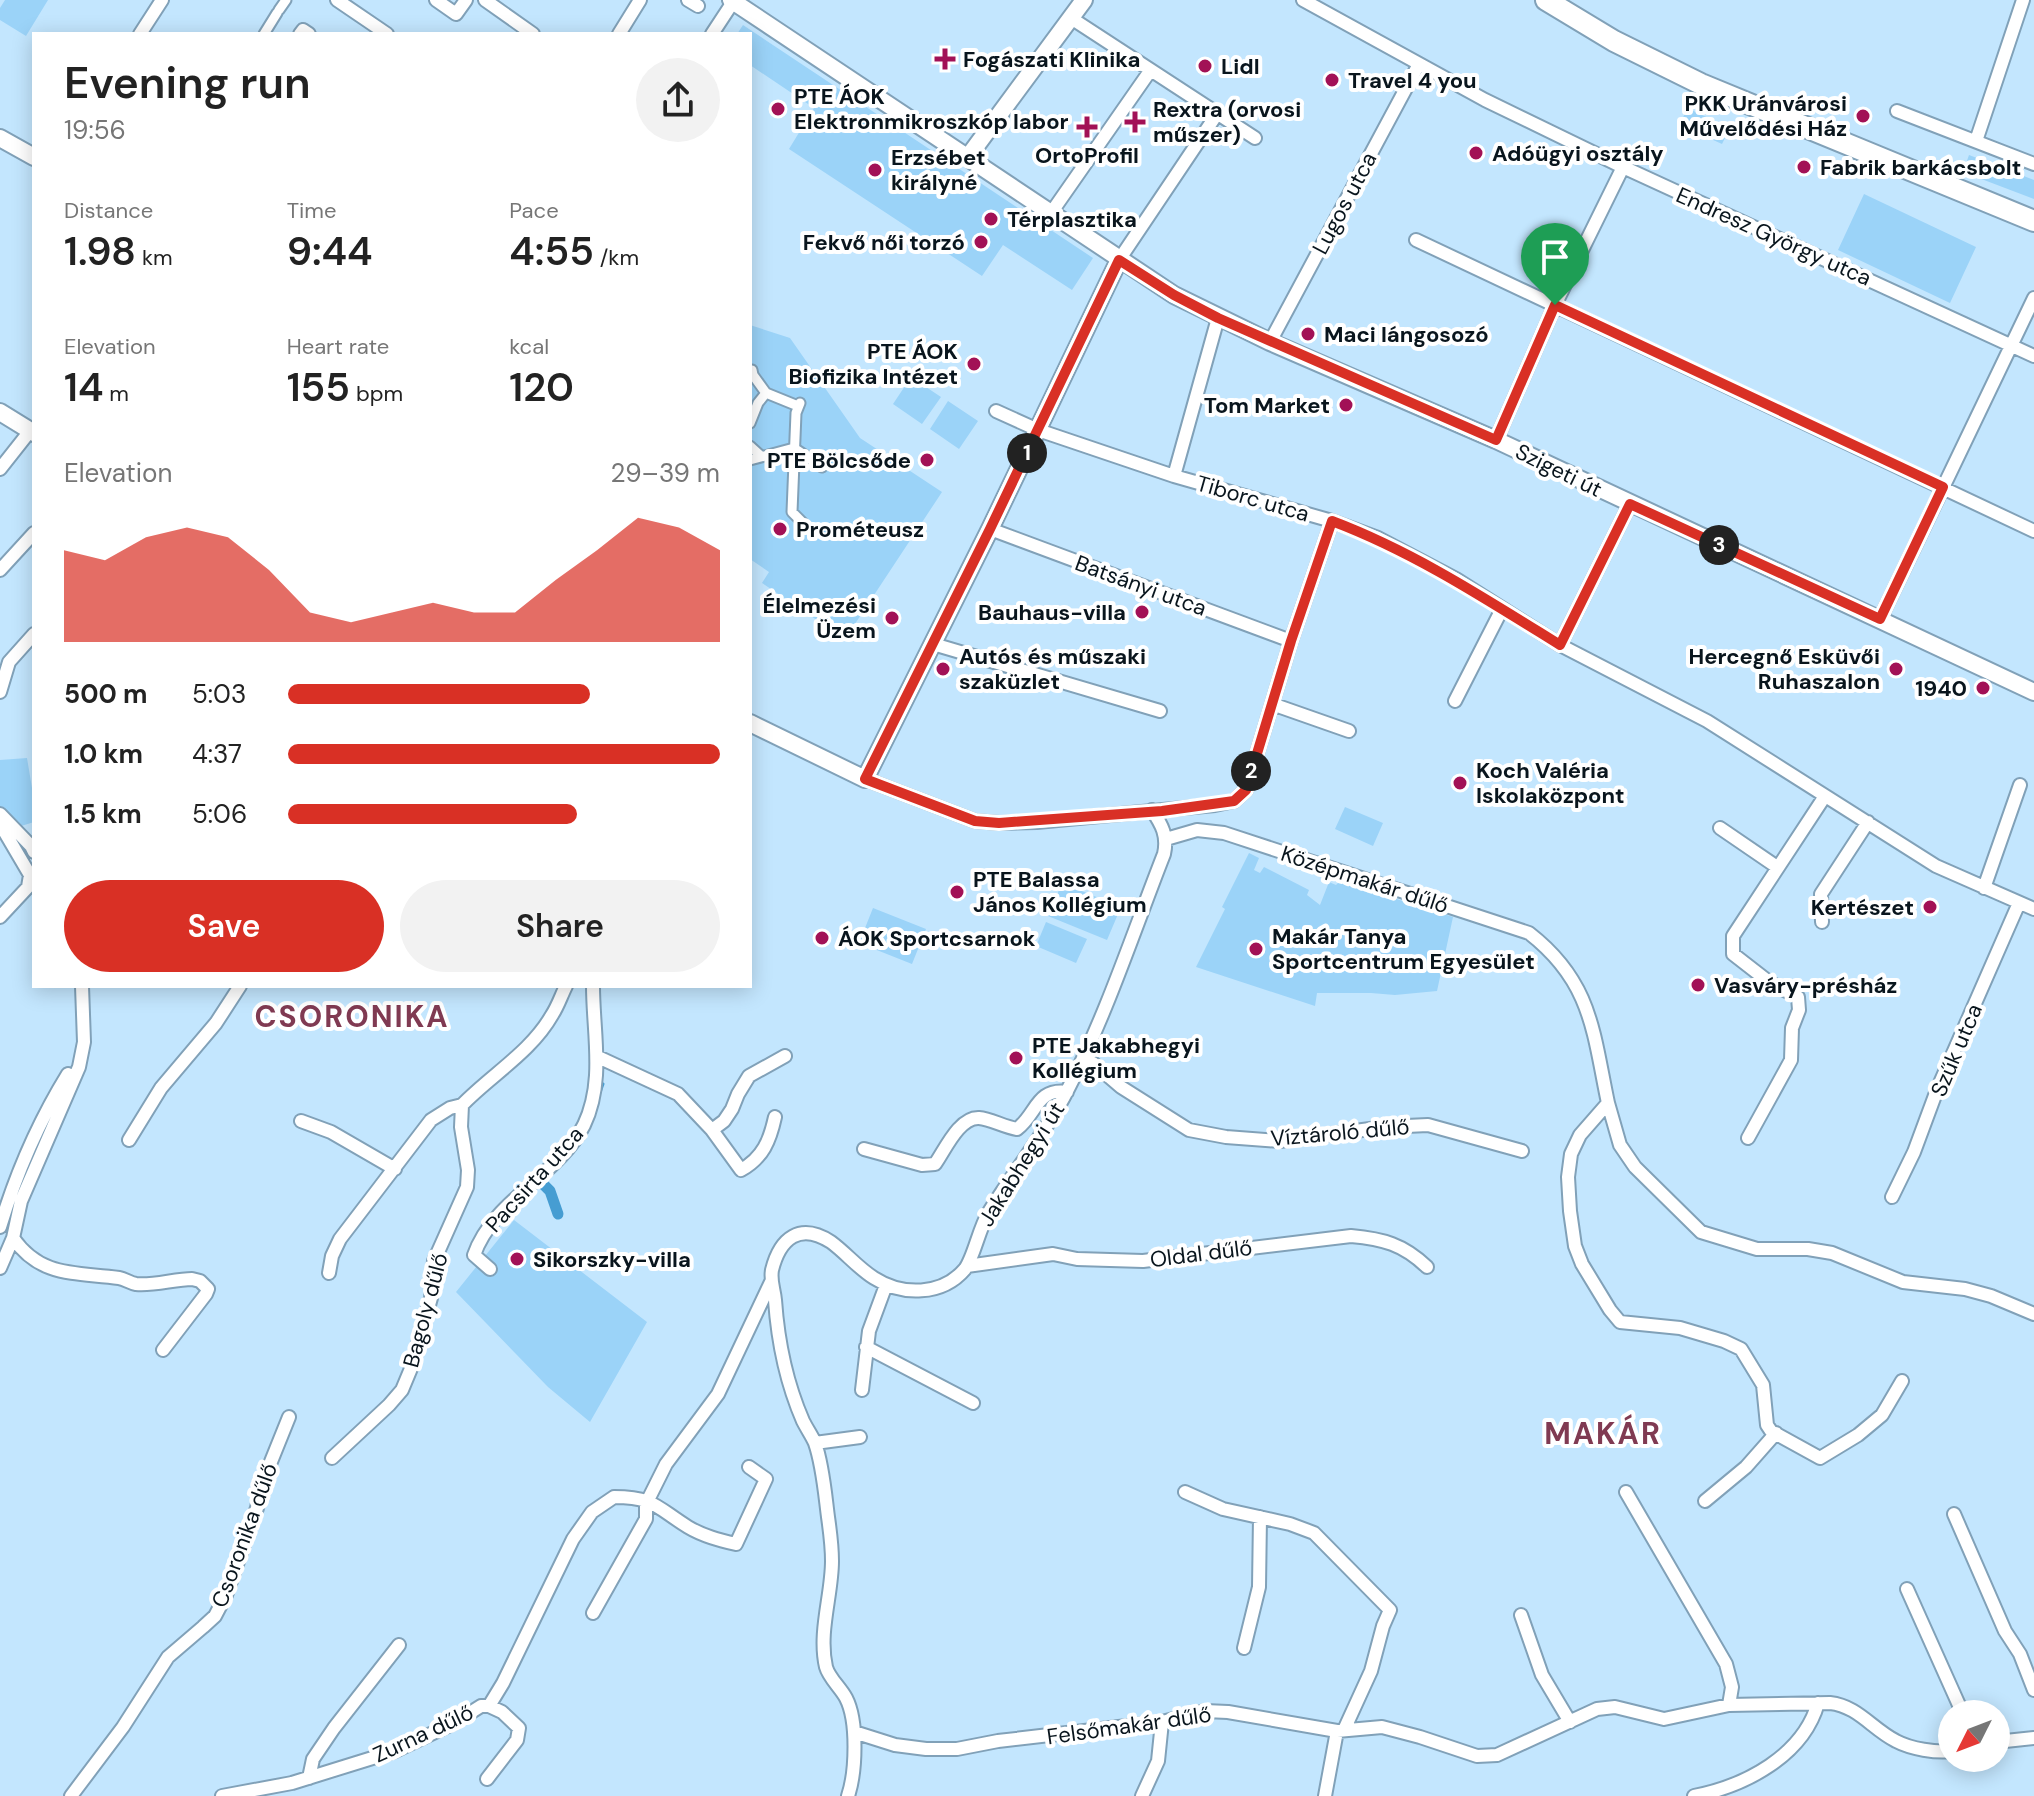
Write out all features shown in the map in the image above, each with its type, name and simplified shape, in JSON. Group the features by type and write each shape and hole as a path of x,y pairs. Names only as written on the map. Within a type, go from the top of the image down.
{"main road":[{"path":"1546,0 1614,41 1701,84 2034,221"}],"street":[{"path":"141,32 162,0"},
{"path":"265,32 286,0"},
{"path":"337,0 384,32"},
{"path":"436,0 456,14 466,0"},
{"path":"485,0 530,32"},
{"path":"620,32 640,0"},
{"path":"968,157 1084,0"},
{"name":"Endresz György utca","path":"1303,0 1419,64 1623,167 2034,356"},
{"path":"1976,141 2023,0"},
{"path":"713,32 732,1"},
{"name":"Szigeti út","path":"732,1 1174,295 1270,342 1496,440 2034,692"},
{"path":"1071,18 1255,138"},
{"name":"Lugos utca","path":"1270,342 1419,64"},
{"path":"1051,213 1150,71"},
{"path":"1897,111 2034,164"},
{"path":"865,779 1119,260 1217,114"},
{"path":"950,146 961,145 986,133"},
{"path":"0,138 32,156"},
{"path":"1496,440 1555,305 1623,167"},
{"path":"1416,240 2034,531"},
{"path":"1880,619 2034,298"},
{"path":"1174,476 1218,318"},
{"path":"752,374 766,393 786,403 799,405 792,514 804,524"},
{"path":"752,418 766,393"},
{"name":"Tiborc utca","path":"996,411 1038,430 1174,476 1332,521 1378,538 1456,579 1560,645 1707,721 1936,866 2034,909"},
{"path":"0,412 32,432 0,469"},
{"path":"752,459 794,448"},
{"path":"794,448 822,467"},
{"path":"752,449 761,456"},
{"path":"778,453 793,462"},
{"path":"1560,645 1630,504"},
{"path":"752,724 865,779 987,823 1037,822 1234,801 1246,790 1291,641 1332,521"},
{"name":"Batsányi utca","path":"990,529 1291,641"},
{"path":"0,570 32,535"},
{"path":"1455,701 1502,609"},
{"path":"0,692 9,662 32,636"},
{"path":"933,644 1160,711"},
{"path":"1272,704 1349,731"},
{"path":"1984,888 2020,785"},
{"path":"1748,1138 1791,1060 1792,1028 1799,1010 1798,997 1769,982 1733,954 1733,936 1825,796"},
{"path":"1152,810 1163,827 1166,839"},
{"path":"0,814 32,850"},
{"path":"1822,922 1821,894 1868,822"},
{"path":"0,824 30,875 28,887 0,917"},
{"path":"1720,828 1777,867"},
{"name":"Középmakár dűlő","path":"1166,839 1197,830 1224,833 1529,933 1548,948 1589,1011 1620,1145 1635,1167 1701,1232 1757,1249 1808,1249 1832,1253 1903,1282 1978,1293 2034,1314"},
{"name":"Jakabhegyi út","path":"967,1266 981,1225 1028,1156 1067,1092 1083,1058 1164,854 1166,839"},
{"name":"Szűk utca","path":"1892,1197 2019,903"},
{"path":"0,1268 13,1238 21,1201 79,1067 84,1042 82,988"},
{"path":"129,1140 161,1088 216,1023 239,988"},
{"path":"329,1273 340,1239 431,1120 450,1108 462,1105 484,1082 519,1055 551,1017 565,988"},
{"name":"Pacsirta utca","path":"490,1269 474,1255 479,1241 506,1208 576,1137 585,1122 597,1081 593,988"},
{"path":"0,1227 19,1172 51,1101 74,1065 84,1042"},
{"path":"712,1130 724,1121 749,1076 785,1056"},
{"path":"598,1057 678,1094 712,1130 741,1170 755,1162 770,1140 775,1117"},
{"name":"Víztároló dűlő","path":"1083,1058 1121,1087 1189,1130 1226,1137 1280,1141 1385,1127 1428,1125 1522,1151"},
{"name":"Jakabhegyi út","path":"864,1149 922,1165 935,1164 960,1127 970,1119 981,1118 1017,1129 1045,1094 1054,1090 1067,1092"},
{"path":"1608,1103 1580,1135 1571,1154 1568,1177 1575,1246 1582,1264 1620,1322 1680,1328 1741,1349 1763,1385 1767,1425 1820,1458 1858,1435 1882,1415 1902,1381"},
{"name":"Bagoly dűlő","path":"332,1458 389,1405 402,1390 412,1366 431,1298 434,1261 467,1187 462,1105"},
{"path":"301,1121 331,1132 395,1169"},
{"path":"848,1796 853,1774 854,1732 850,1707 827,1671 825,1657 832,1562 829,1520 815,1443 804,1422 778,1343 772,1269 781,1245 799,1234 811,1234 829,1241 862,1270 886,1285 911,1290 934,1289 950,1283 967,1266"},
{"name":"Oldal dűlő","path":"967,1266 1053,1254 1077,1259 1143,1261 1351,1236 1379,1238 1398,1244 1427,1267"},
{"path":"13,1238 25,1255 47,1267 80,1276 123,1279 136,1284 200,1281 208,1289 206,1294 163,1350"},
{"path":"593,1613 646,1519 649,1499 666,1464 718,1394 771,1282"},
{"path":"862,1390 869,1331 886,1285"},
{"path":"866,1347 973,1403"},
{"name":"Csoronika dűlő","path":"71,1796 123,1727 168,1657 215,1616 226,1595 257,1508 262,1484 289,1417"},
{"path":"1705,1501 1746,1467 1776,1433"},
{"path":"815,1443 860,1437"},
{"path":"489,1706 573,1539 592,1512 614,1497 649,1499 689,1528 712,1539 736,1544 766,1479 749,1467"},
{"path":"1185,1492 1223,1509 1314,1533 1390,1610 1371,1671 1341,1730 1325,1796"},
{"path":"1626,1492 1726,1664 1732,1687 1729,1705"},
{"path":"1954,1514 2034,1690"},
{"path":"1244,1648 1259,1587 1260,1517"},
{"path":"1907,1589 1957,1700"},
{"path":"1521,1615 1542,1675 1570,1722"},
{"path":"309,1778 313,1759 399,1645"},
{"path":"1694,1796 1721,1791 1752,1777 1802,1738 1811,1725 1818,1703"},
{"name":"Felsőmakár dűlő","path":"854,1732 895,1745 957,1749 998,1741 1162,1722 1205,1711 1341,1730 1382,1727 1477,1756 1497,1755 1597,1709 1615,1707 1664,1719 1729,1705 1830,1703 1846,1706 1896,1742 1938,1751"},
{"name":"Zurna dűlő","path":"222,1796 309,1778 395,1751 454,1723 473,1710 489,1706 502,1712 519,1728 517,1740 487,1779"},
{"path":"1142,1796 1158,1761 1162,1722"},
{"path":"2010,1741 2034,1738"}],"shaded area":[{"path":"5,0 48,0 26,36 0,20 0,8"},
{"path":"743,25 1093,258 1072,290 1003,245 982,276 789,149 814,108 752,66 752,32 738,32"},
{"path":"1687,108 1730,128 1722,144 1680,125"},
{"path":"1969,155 2034,180 2034,199 1963,172"},
{"path":"1864,194 1976,247 1950,303 1838,250"},
{"path":"752,326 790,338 860,438 942,492 845,639 762,583 769,572 752,560"},
{"path":"911,377 941,397 922,424 893,404"},
{"path":"948,401 978,421 959,449 930,429"},
{"path":"27,758 32,788 32,823 18,827 0,809 0,760"},
{"path":"1345,807 1383,823 1373,846 1335,829"},
{"path":"1249,853 1259,858 1254,870 1260,873 1264,867 1309,890 1307,895 1320,905 1329,882 1336,885 1340,881 1453,917 1437,991 1395,995 1317,993 1315,1006 1196,967"},
{"path":"1062,883 1121,907 1107,940 1048,916"},
{"path":"873,908 926,929 912,964 859,943"},
{"path":"1046,922 1087,939 1076,963 1036,946"},
{"path":"514,1220 647,1322 590,1422 548,1387 456,1292"}],"waterway":[{"path":"599,1095 603,1084"},
{"path":"543,1184 585,1138 588,1129"},
{"path":"543,1184 550,1191 558,1214"}],"place":[{"name":"Fogászati Klinika","path":"945,59"},
{"name":"Lidl","path":"1205,66"},
{"name":"Travel 4 you","path":"1332,80"},
{"name":"PTE ÁOK Elektronmikroszkóp labor","path":"778,109"},
{"name":"PKK Uránvárosi Művelődési Ház","path":"1863,116"},
{"name":"Rextra (orvosi műszer)","path":"1135,122"},
{"name":"OrtoProfil","path":"1087,127"},
{"name":"Adóügyi osztály","path":"1476,153"},
{"name":"Fabrik barkácsbolt","path":"1804,167"},
{"name":"Erzsébet királyné","path":"875,170"},
{"name":"Térplasztika","path":"991,219"},
{"name":"Fekvő női torzó","path":"981,242"},
{"name":"Maci lángosozó","path":"1308,334"},
{"name":"PTE ÁOK Biofizika Intézet","path":"974,364"},
{"name":"Tom Market","path":"1346,405"},
{"name":"PTE Bölcsőde","path":"927,460"},
{"name":"Prométeusz","path":"780,529"},
{"name":"Bauhaus-villa","path":"1142,612"},
{"name":"Élelmezési Üzem","path":"892,618"},
{"name":"Autós és műszaki szaküzlet","path":"943,669"},
{"name":"Hercegnő Esküvői Ruhaszalon","path":"1896,669"},
{"name":"1940","path":"1983,688"},
{"name":"Koch Valéria Iskolaközpont","path":"1460,783"},
{"name":"PTE Balassa János Kollégium","path":"957,892"},
{"name":"Kertészet","path":"1930,907"},
{"name":"ÁOK Sportcsarnok","path":"822,938"},
{"name":"Makár Tanya Sportcentrum Egyesület","path":"1256,949"},
{"name":"Vasváry-présház","path":"1698,985"},
{"name":"PTE Jakabhegyi Kollégium","path":"1016,1058"},
{"name":"Sikorszky-villa","path":"517,1259"}],"district":[{"name":"CSORONIKA","path":"352,1017"},
{"name":"MAKÁR","path":"1603,1434"}],"route":[{"path":"1119,260 1218,318 1496,440 1555,305 1943,487 1880,619 1630,504 1560,645 1456,579 1378,538 1332,521 1291,641 1246,790 1234,801 1162,811 999,823 975,821 865,779 1119,260"}]}
